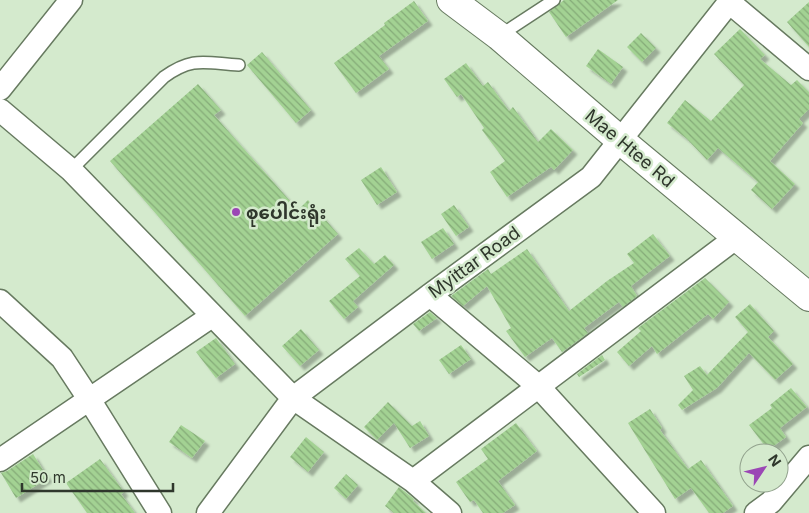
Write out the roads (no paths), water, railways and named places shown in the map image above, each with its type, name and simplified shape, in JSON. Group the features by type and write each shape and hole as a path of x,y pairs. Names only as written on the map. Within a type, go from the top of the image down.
{"street":[{"path":"0,89 71,0"},
{"name":"Mae Htee Rd","path":"451,0 499,36 620,140 809,296"},
{"path":"730,1 809,69"},
{"name":"Myittar Road","path":"208,513 293,398 591,176 730,1"},
{"path":"0,110 71,170 293,398 413,481 450,513"},
{"path":"413,481 737,237"},
{"path":"430,295 538,386 654,513"},
{"path":"0,301 62,358 160,513"},
{"path":"0,460 212,316"},
{"path":"770,509 809,457"}],"lane":[{"path":"499,36 554,0"},
{"path":"71,170 164,77 178,67 194,62 239,65"}],"place":[{"name":"စုပေါင်းရုံး","path":"236,212"}]}
